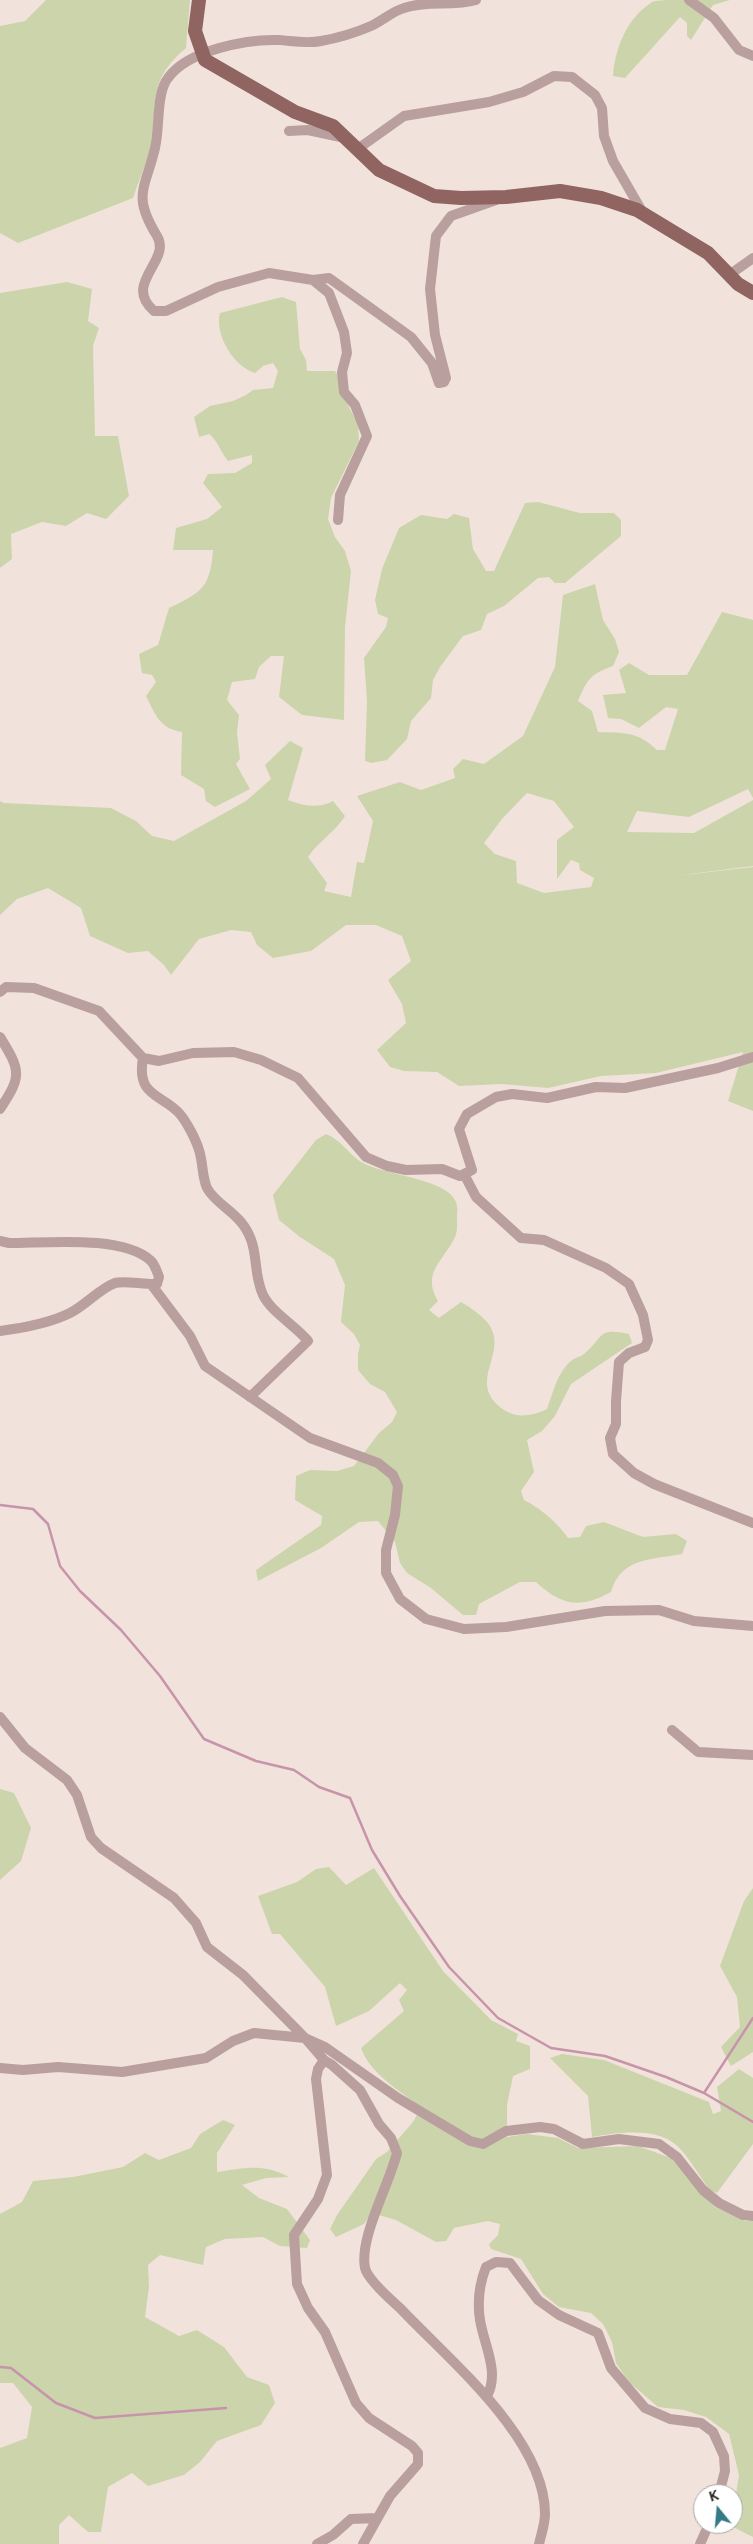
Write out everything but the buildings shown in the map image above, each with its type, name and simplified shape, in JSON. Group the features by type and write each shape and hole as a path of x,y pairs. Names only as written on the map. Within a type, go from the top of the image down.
{"main road":[{"path":"199,0 195,30 205,60 295,112 333,126 354,144 379,170 434,196 461,198 506,197 560,192 601,198 644,214 708,253 738,284 753,294"}],"street":[{"path":"476,0 404,8 371,26 338,38 320,42 255,40 184,61 168,78 160,93 158,136 141,199 146,220 158,239 159,251 146,275 143,296 147,305 154,312 166,311 218,287 269,273 313,280 329,278 410,336 432,363 439,383 444,382 446,378 435,336 430,289 436,236 451,216 506,197"},
{"path":"690,0 714,18 739,50 753,56"},
{"path":"289,131 308,130 354,144 404,116 490,102 523,92 554,76 572,76 595,95 602,108 604,136 613,161 644,214"},
{"path":"729,275 753,258"},
{"path":"313,280 329,293 344,332 347,352 342,372 344,392 355,405 367,436 340,495 338,520"},
{"path":"0,992 6,987 34,988 99,1011 143,1058 159,1061 193,1053 234,1052 262,1060 298,1078 366,1157 387,1166 406,1170 442,1169 460,1176 472,1170 459,1129 466,1114 496,1097 512,1094 547,1098 596,1087 625,1088 718,1068 753,1057"},
{"path":"0,1037 13,1058 17,1076 14,1087 0,1109"},
{"path":"143,1058 141,1069 152,1095 179,1113 199,1150 207,1187 216,1200 231,1209 254,1242 257,1274 263,1294 272,1308 296,1327 308,1341 250,1397"},
{"path":"464,1174 476,1197 521,1238 544,1240 606,1268 629,1284 643,1315 648,1340 645,1347 629,1353 619,1362 616,1424 610,1438 613,1454 634,1473 654,1484 753,1522"},
{"path":"0,1240 9,1243 116,1244 139,1252 152,1261 159,1277 157,1284 117,1282 107,1286 90,1301 69,1314 0,1331"},
{"path":"150,1284 190,1336 204,1366 310,1438 378,1463 393,1474 398,1486 395,1515 386,1550 386,1574 400,1599 426,1619 464,1629 506,1628 605,1611 659,1610 694,1621 753,1626"},
{"path":"0,1717 26,1748 67,1780 77,1796 91,1837 101,1848 174,1898 196,1923 207,1946 243,1975 306,2038 324,2060 360,2090 379,2124 391,2138 397,2153 364,2249 366,2271 450,2361 487,2396 537,2468 545,2515 539,2544"},
{"path":"672,1730 698,1752 753,1755"},
{"path":"0,2068 23,2070 58,2067 122,2072 206,2058 233,2040 254,2033 306,2038 325,2047 398,2098 470,2142 483,2144 506,2131 540,2127 554,2129 583,2144 619,2139 659,2144 677,2157 703,2190 719,2203 743,2215 753,2216"},
{"path":"324,2060 318,2069 316,2080 327,2175 318,2199 294,2235 297,2284 308,2308 325,2332 356,2403 369,2418 412,2446 418,2453 418,2464 390,2496 363,2544"},
{"path":"487,2396 493,2385 491,2364 480,2321 478,2295 486,2266 496,2262 510,2264 538,2300 559,2315 598,2333 610,2368 645,2408 670,2419 701,2423 713,2432 724,2456 725,2471 721,2484"},
{"path":"317,2544 333,2535 351,2519 377,2518"}],"green space":[{"path":"46,0 190,0 186,48 165,70 160,81 155,102 150,150 133,198 18,243 0,233 0,26 25,21"},
{"path":"730,0 713,5 691,40 687,36 687,23 680,17 625,78 613,76 616,55 620,44 629,25 636,16 652,2"},
{"path":"67,282 92,289 88,321 99,328 93,346 95,436 118,436 129,496 106,519 87,513 66,526 42,522 11,534 12,559 0,568 0,293"},
{"path":"282,297 296,302 300,349 306,360 307,371 335,371 340,378 343,396 358,424 359,441 331,498 328,519 335,537 345,551 351,571 345,627 344,720 302,715 279,697 284,656 271,656 259,667 255,679 232,682 227,700 239,715 237,733 240,759 236,764 250,789 215,807 206,801 204,789 181,775 182,732 168,728 159,720 152,709 146,696 156,682 152,675 142,673 139,654 158,645 169,608 197,593 210,573 213,550 173,550 176,528 207,519 222,507 203,483 208,474 235,473 252,463 252,455 228,461 209,434 199,437 194,417 210,406 233,401 253,390 273,388 278,371 273,363 263,366 255,373 247,370 233,357 227,349 220,330 220,313"},
{"path":"538,502 580,513 614,513 621,520 621,536 565,583 555,583 549,577 538,578 504,606 487,614 481,630 463,636 440,667 433,680 431,698 411,721 407,739 387,760 371,763 365,761 367,701 364,658 386,627 388,618 378,614 375,600 382,569 399,528 421,515 447,519 454,514 469,518 473,549 486,571 494,571 525,503"},
{"path":"595,584 603,620 615,639 619,652 613,666 599,672 590,679 578,701 592,711 598,732 630,734 643,739 657,750 665,750 678,709 666,707 639,728 621,719 608,718 603,695 626,693 619,670 629,663 649,675 687,675 722,612 753,620 753,798 748,789 689,817 637,811 627,832 694,833 753,800 753,866 674,876 753,867 753,1111 728,1101 743,1052 656,1073 601,1076 548,1088 502,1084 459,1086 437,1072 404,1071 390,1067 377,1050 406,1023 402,1004 388,980 411,961 402,936 376,925 346,925 311,951 273,958 257,945 251,932 231,930 199,939 171,975 164,965 148,951 128,953 90,936 81,908 48,888 17,899 0,915 0,801 4,803 111,808 136,821 152,836 174,841 246,801 271,779 265,765 290,741 303,748 288,800 311,806 327,804 333,801 345,816 308,857 327,883 324,891 351,897 357,862 364,863 373,821 357,796 400,782 421,790 455,778 453,769 463,759 484,764 523,736 555,667 563,595","holes":["527,793 554,801 574,827 557,840 557,879 571,860 579,863 580,870 594,878 591,887 544,893 517,883 516,861 495,854 484,843 502,819"]},
{"path":"326,1134 336,1140 361,1162 436,1185 453,1197 457,1208 457,1232 433,1274 433,1291 438,1301 429,1310 439,1318 461,1302 479,1314 490,1326 494,1340 494,1351 487,1381 488,1390 493,1400 504,1410 515,1415 525,1416 547,1409 562,1371 571,1361 584,1354 606,1333 618,1332 629,1334 632,1343 571,1384 555,1416 542,1431 527,1440 534,1472 521,1491 524,1500 548,1516 568,1538 580,1537 586,1526 604,1522 643,1537 676,1534 687,1541 682,1554 649,1559 630,1566 622,1572 611,1592 590,1601 581,1603 563,1600 545,1590 536,1582 520,1582 479,1604 476,1615 463,1615 431,1588 407,1573 400,1563 395,1542 378,1521 359,1522 321,1548 258,1581 256,1570 321,1525 322,1516 295,1500 296,1476 310,1470 337,1471 354,1466 379,1433 392,1422 397,1412 385,1392 370,1384 358,1370 360,1345 354,1334 341,1322 345,1285 334,1259 300,1237 279,1220 273,1195 316,1140"},
{"path":"0,1789 14,1793 31,1828 21,1861 0,1880"},
{"path":"329,1867 346,1885 374,1868 443,1971 491,2020 518,2034 516,2041 530,2046 530,2069 513,2076 507,2105 507,2137 527,2134 558,2138 578,2148 638,2146 671,2158 715,2207 745,2221 753,2221 753,2537 743,2532 743,2484 738,2484 739,2475 729,2434 706,2417 684,2410 658,2407 629,2382 616,2363 612,2342 603,2324 591,2313 559,2307 543,2294 521,2259 491,2249 489,2244 498,2235 500,2224 488,2221 454,2228 446,2241 436,2242 396,2220 372,2213 364,2224 336,2237 330,2229 337,2215 376,2159 387,2152 413,2122 421,2108 371,2066 361,2048 404,2011 399,2000 407,1990 400,1983 369,2011 336,2026 325,1987 280,1934 272,1934 258,1896 297,1882 316,1869"},
{"path":"753,1888 753,2052 731,2066 721,2047 740,2027 737,1997 720,1966 744,1901"},
{"path":"562,2054 604,2060 709,2102 713,2114 721,2111 717,2087 739,2069 753,2078 753,2144 717,2193 710,2190 689,2159 679,2148 666,2139 646,2133 612,2134 592,2137 588,2096 550,2058"},
{"path":"223,2120 235,2125 217,2153 217,2172 245,2168 262,2168 289,2177 266,2178 242,2185 259,2198 287,2209 310,2240 307,2248 280,2246 263,2237 225,2239 206,2247 203,2265 160,2255 148,2265 149,2287 145,2317 179,2336 197,2330 224,2347 247,2377 269,2385 275,2403 261,2425 217,2441 200,2462 184,2475 148,2486 132,2473 108,2487 101,2532 88,2532 69,2515 59,2525 59,2544 0,2544 0,2448 27,2438 32,2407 13,2383 0,2383 0,2214 22,2202 33,2181 73,2177 123,2167 145,2153 159,2160 191,2148 200,2134"}],"waterway":[{"path":"0,1505 33,1509 48,1524 60,1566 80,1591 121,1630 160,1676 204,1739 256,1761 294,1770 319,1787 350,1798 372,1850 400,1896 449,1967 498,2018 551,2048 605,2056 666,2077 704,2093 753,2122"},
{"path":"704,2093 753,2018"},
{"path":"0,2367 11,2368 56,2403 95,2418 226,2408"}]}
